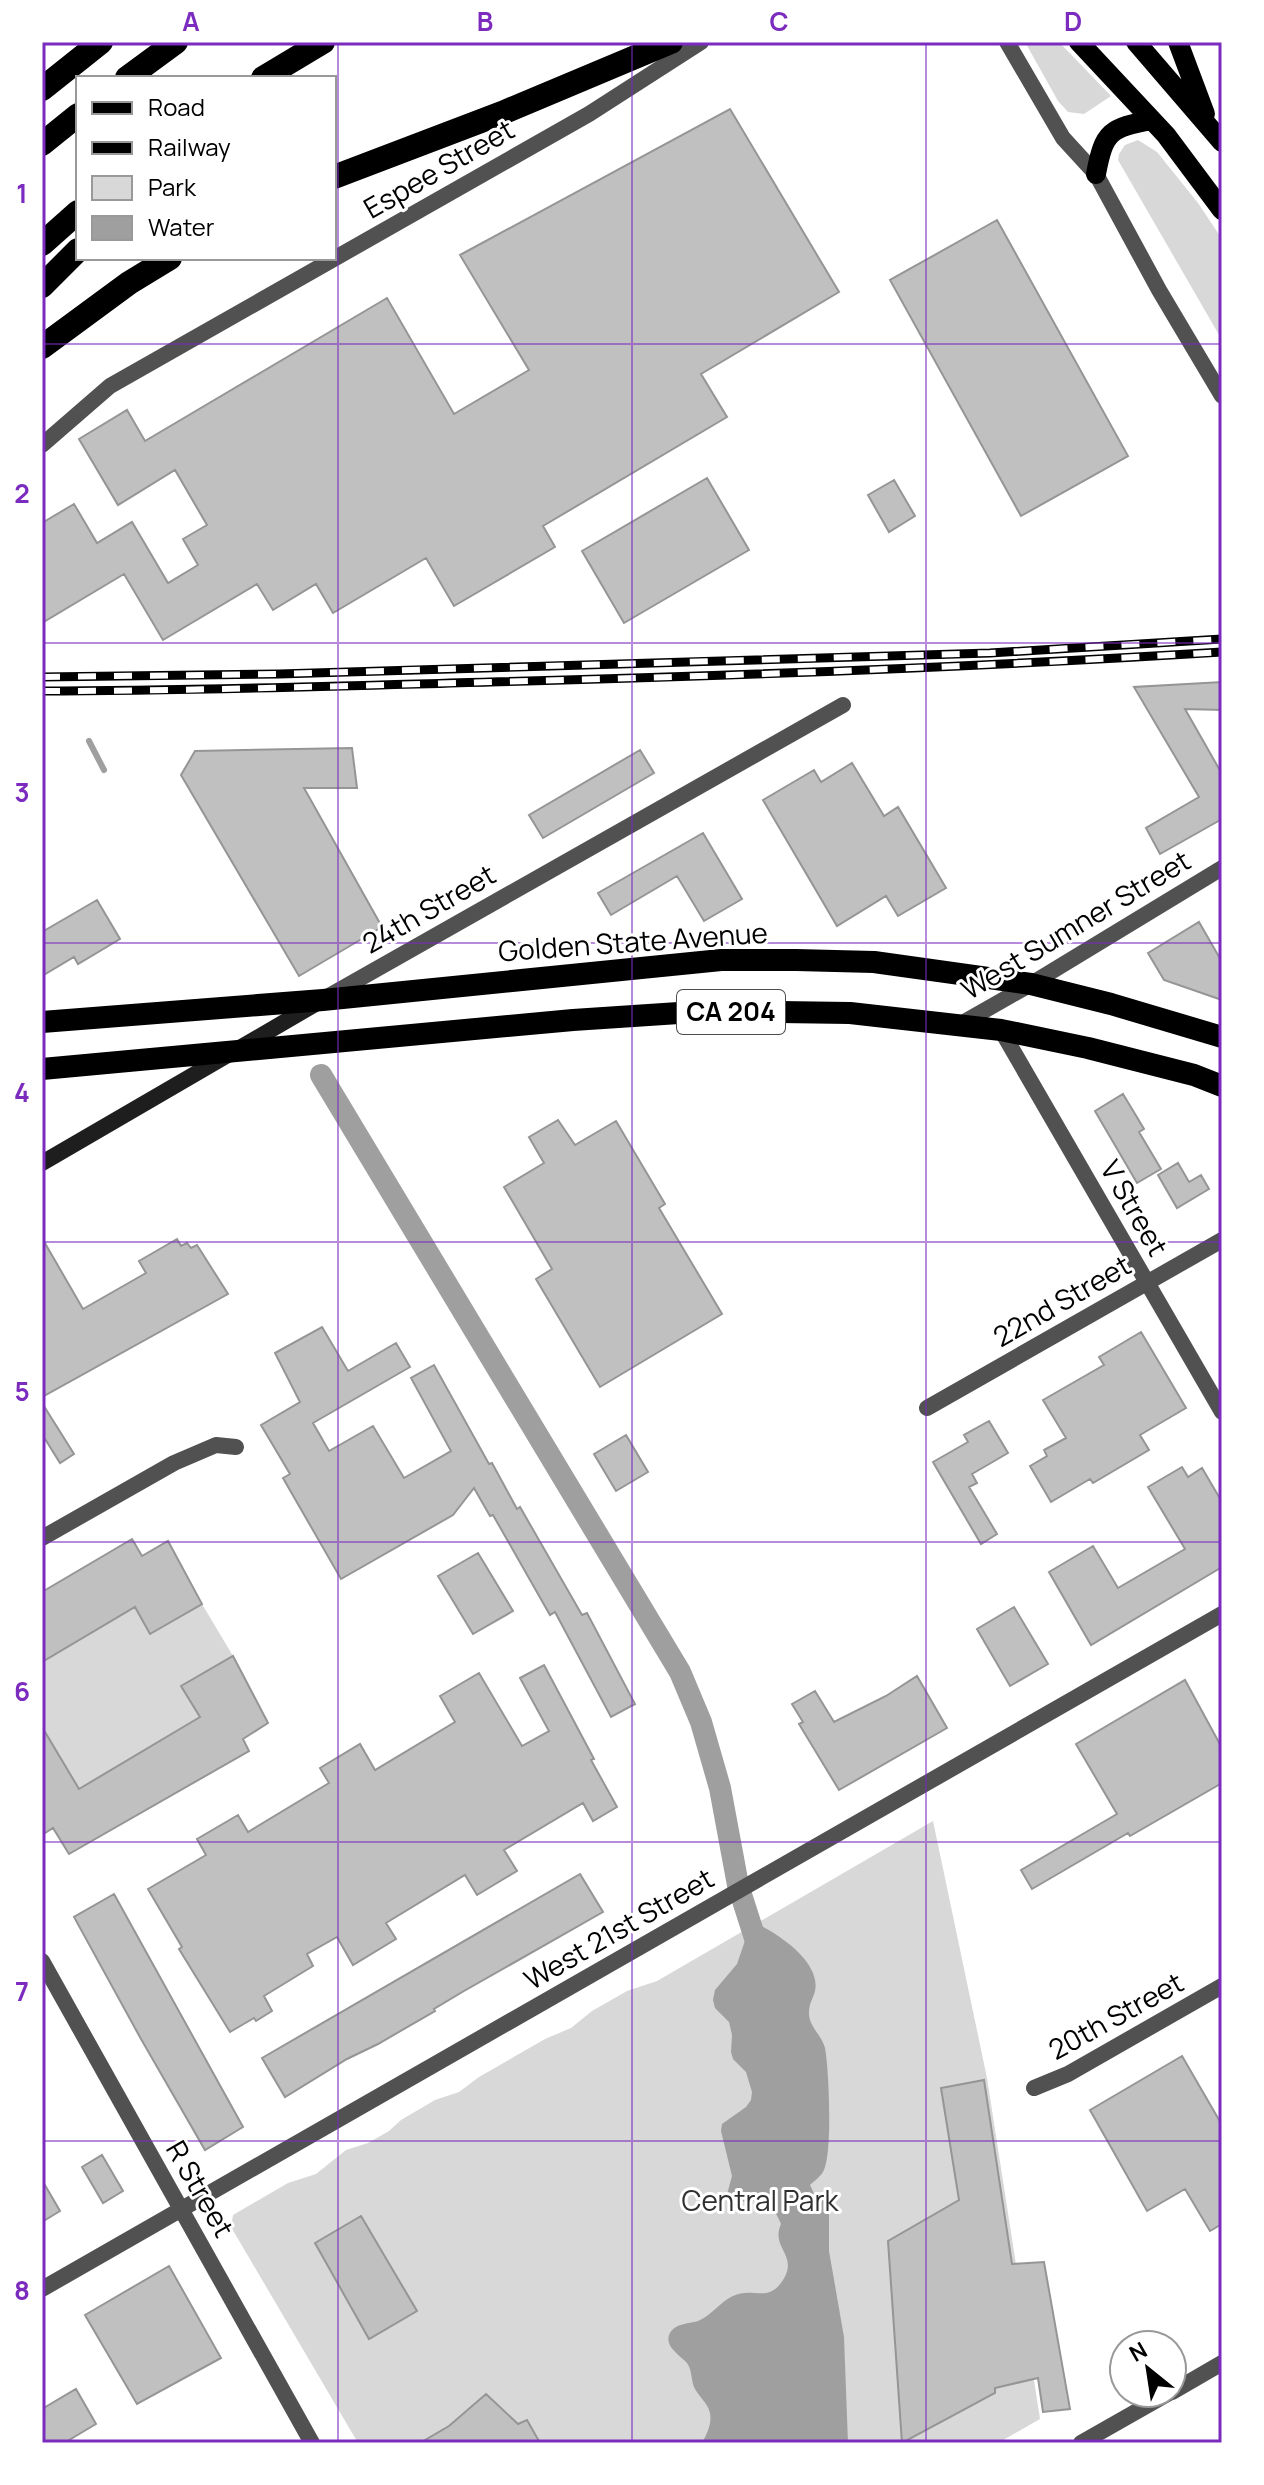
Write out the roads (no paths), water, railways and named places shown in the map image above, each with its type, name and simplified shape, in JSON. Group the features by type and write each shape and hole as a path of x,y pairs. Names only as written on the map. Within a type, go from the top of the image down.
{"highway":[{"path":"42,89 101,42"},
{"path":"130,76 176,42"},
{"path":"266,76 323,42"},
{"path":"292,76 334,42"},
{"path":"336,176 502,113 671,42"},
{"path":"42,144 76,117"},
{"path":"42,244 76,214"},
{"path":"42,286 76,252"},
{"path":"42,347 129,283 167,260"},
{"name":"Golden State Avenue","path":"42,1022 323,1000 721,960 874,962 1031,984 1222,1037"},
{"name":"CA 204","path":"42,1069 573,1020 709,1011 850,1013 1001,1030 1194,1075 1222,1086"}],"main road":[{"path":"1079,42 1152,120 1222,210"},
{"path":"1136,42 1216,135"},
{"path":"1178,42 1216,135"},
{"path":"1096,174 1108,135 1123,125 1152,120"},
{"name":"24th Street","path":"42,1163 323,1000"}],"street":[{"name":"Espee Street","path":"336,258 589,114 701,42"},
{"path":"1007,42 1063,138 1096,174 1159,290 1222,396"},
{"name":"Espee Street","path":"42,445 110,386 332,260"},
{"name":"24th Street","path":"323,1000 843,705"},
{"name":"West Sumner Street","path":"957,1026 1222,868"},
{"name":"V Street","path":"1001,1030 1222,1412"},
{"name":"22nd Street","path":"927,1408 1222,1240"},
{"path":"42,1538 174,1463 216,1445 236,1447"},
{"name":"West 21st Street","path":"42,2289 1222,1614"},
{"name":"R Street","path":"42,1961 312,2443"},
{"name":"20th Street","path":"1034,2088 1068,2074 1222,1986"},
{"path":"1188,2382 1222,2363"},
{"path":"1081,2443 1141,2409"}],"water":[{"path":"758,1924 797,1950 809,1965 815,1980 809,2015 825,2048 829,2131 823,2172 810,2185 818,2202 823,2200 829,2208 829,2251 844,2337 848,2443 702,2443 710,2425 709,2409 694,2387 687,2363 673,2350 668,2338 676,2327 698,2321 733,2296 772,2291 787,2271 788,2264 779,2239 781,2224 772,2208 755,2200 730,2204 726,2198 732,2176 722,2124 746,2107 752,2092 746,2072 733,2059 729,2022 715,2008 713,2000 715,1990 737,1964 749,1929"}],"waterway":[{"path":"89,741 104,770"},
{"path":"321,1075 680,1672 701,1722 720,1788 738,1885 760,1954"}],"railway":[{"path":"42,677 279,674 990,653 1222,639"},
{"path":"42,691 673,677 948,667 1222,652"}],"park label":[{"name":"Central Park","path":"760,2201"}]}
